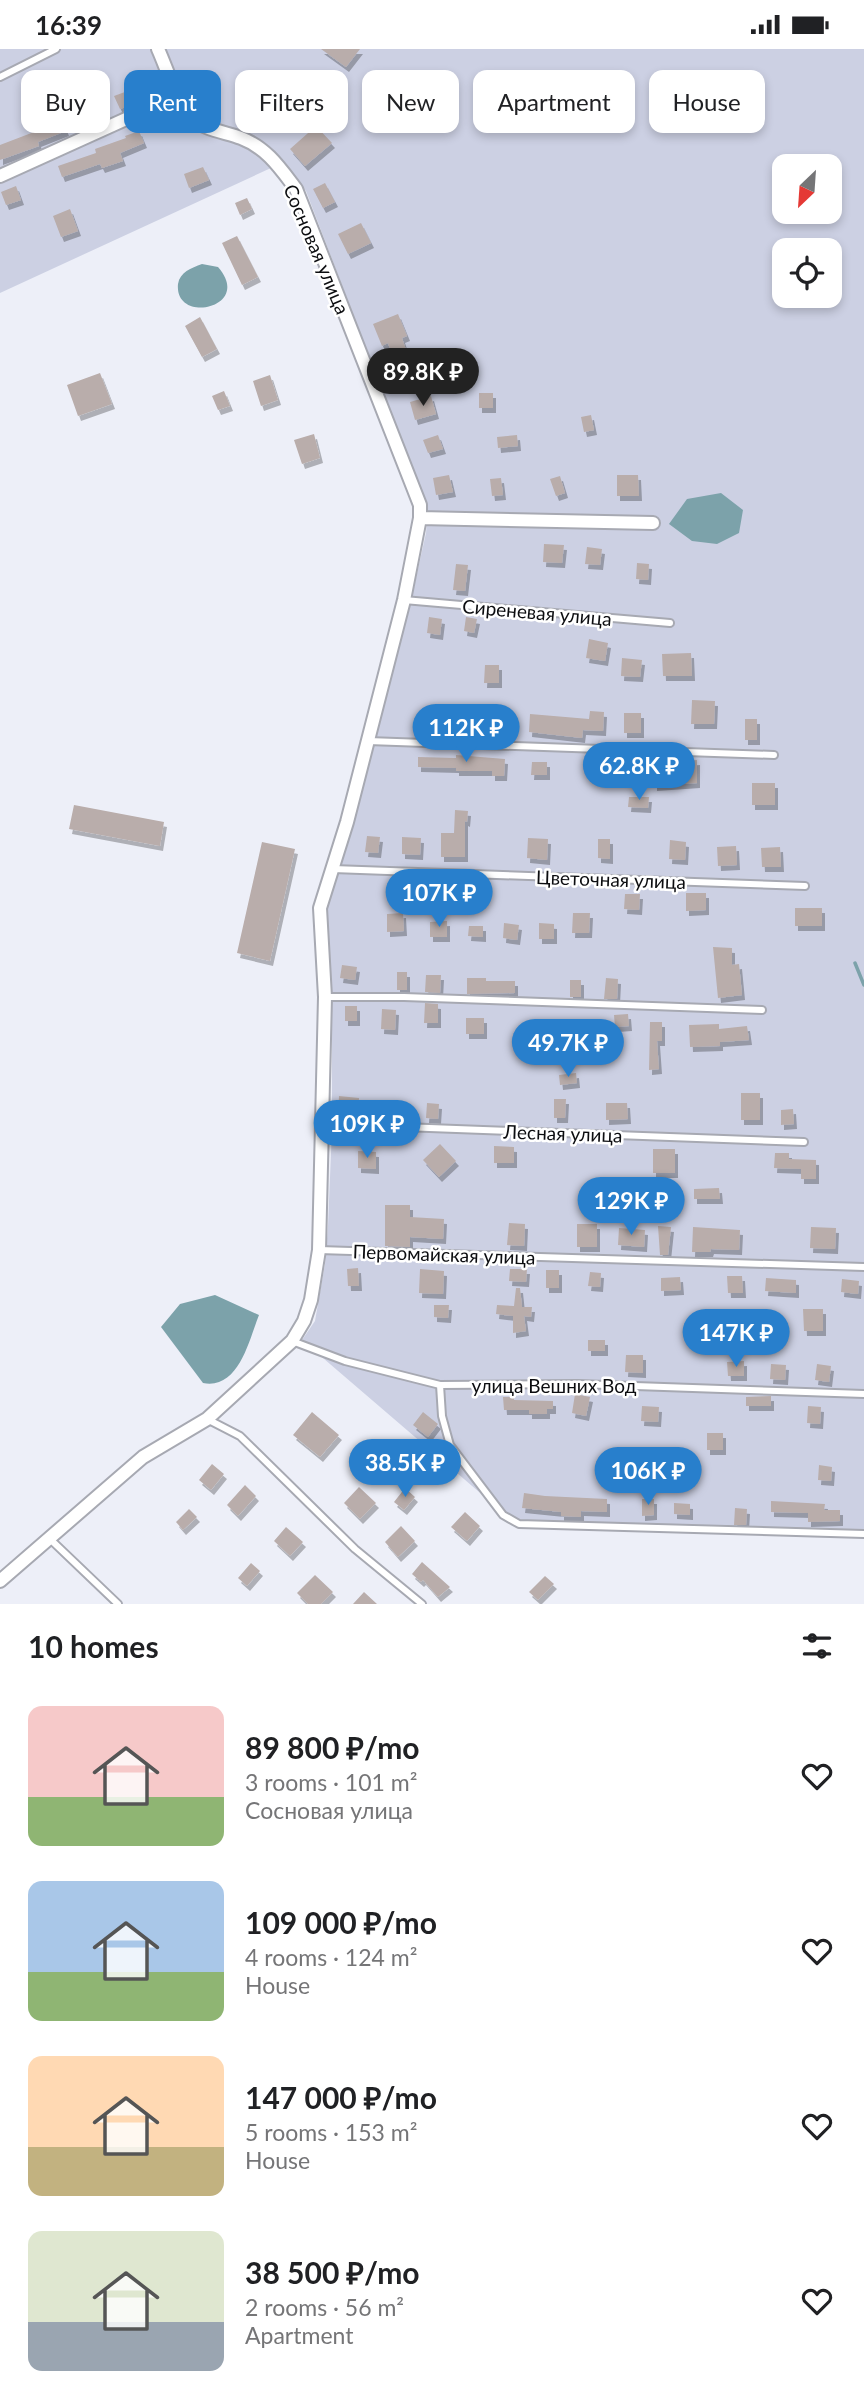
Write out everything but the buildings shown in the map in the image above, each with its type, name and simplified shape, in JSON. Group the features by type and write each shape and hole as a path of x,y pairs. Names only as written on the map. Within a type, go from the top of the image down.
{"street":[{"name":"Сосновая улица","path":"158,49 168,70"},
{"path":"0,176 124,120"},
{"name":"Сосновая улица","path":"221,132 242,138 264,150 296,189 420,505 420,518"},
{"path":"0,1581 143,1457 207,1419 292,1341 304,1321 311,1300 319,1250 326,997 320,908 334,869 368,741 404,600 420,518 653,523"}],"lane":[{"path":"0,77 56,49"},
{"name":"Сиреневая улица","path":"404,600 670,623"},
{"path":"368,741 774,755"},
{"name":"Цветочная улица","path":"334,869 805,886"},
{"path":"326,997 404,997 762,1010"},
{"name":"Лесная улица","path":"322,1124 804,1142"},
{"name":"Первомайская улица","path":"319,1250 864,1267"},
{"name":"улица Вешних Вод","path":"292,1341 345,1361 440,1385 578,1384 864,1394"},
{"path":"440,1385 442,1416 450,1445 503,1515 519,1524 864,1534"},
{"path":"207,1419 240,1436 355,1549 422,1604"},
{"path":"50,1539 118,1604"}],"shaded area":[{"path":"0,49 864,49 864,1537 520,1527 302,1340 315,1321 325,1264 328,1226 332,1129 332,990 326,909 412,596 426,533 428,511 306,191 284,162 0,293"},
{"path":"202,264 218,267 226,281 226,293 220,301 210,306 198,307 188,304 180,297 178,284 184,273"},
{"path":"721,493 743,510 739,533 717,544 692,541 669,524 687,499"},
{"path":"215,1295 259,1315 241,1361 234,1371 226,1379 203,1383 161,1327 180,1304"}],"waterway":[{"path":"855,963 864,985"}]}
